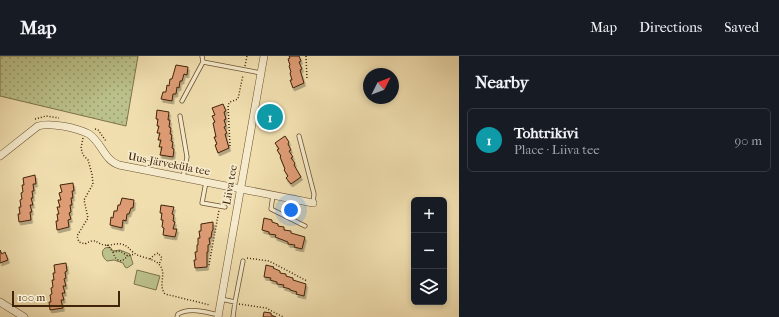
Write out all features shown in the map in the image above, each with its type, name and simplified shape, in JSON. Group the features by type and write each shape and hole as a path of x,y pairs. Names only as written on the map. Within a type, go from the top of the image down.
{"street":[{"name":"Liiva tee","path":"219,316 264,56"},
{"name":"Uus-Järveküla tee","path":"0,156 30,131 45,124 84,132 94,138 112,163 313,203"},
{"path":"0,302 24,317"}],"lane":[{"path":"182,101 203,62 202,56"},
{"path":"203,62 261,73"},
{"path":"180,116 187,157 183,178"},
{"path":"299,136 314,194 313,203"},
{"path":"206,182 202,203 225,207"},
{"path":"273,195 271,209 305,226"},
{"path":"233,317 243,261"},
{"path":"222,299 235,303"},
{"path":"177,317 178,314 187,310 219,316"}],"path":[{"path":"230,146 228,105 230,102 238,99 247,56"},
{"path":"306,56 308,80"},
{"path":"84,132 81,148 83,155 88,160 93,184 84,200 88,218 77,236 79,242 85,244 90,241 97,241 107,246 113,252 115,258 120,261 135,254"},
{"path":"209,264 219,206"},
{"path":"107,246 122,244 128,247 135,254 156,262 162,268 163,274 161,288 165,294 210,305"},
{"path":"113,252 120,251 128,256"},
{"path":"150,259 158,253 162,258 158,264"},
{"path":"243,261 244,258 269,261 307,281"},
{"path":"235,303 266,308 283,317"}],"green space":[{"path":"0,56 138,56 126,126 0,96"},
{"path":"110,247 113,251 120,250 130,254 133,264 127,268 123,263 114,260 107,261 103,257 102,253 105,248"},
{"path":"137,270 160,276 156,290 134,284"}],"building":[{"path":"289,56 299,56 301,61 299,62 302,69 300,70 304,83 293,88 290,80 292,80 288,59 290,58"},
{"path":"176,65 188,67 187,75 184,74 182,81 180,81 179,88 177,87 176,94 173,94 172,101 161,99 163,92 166,92 167,85 169,86 170,79 172,79"},
{"path":"223,104 226,111 224,112 226,119 224,120 226,126 224,127 227,133 225,134 229,148 218,153 215,145 217,144 214,137 216,137 213,123 215,122 212,116 215,115 212,108"},
{"path":"157,110 169,112 168,120 170,120 169,127 171,128 170,134 172,135 171,141 173,142 172,148 174,149 173,157 160,155 162,147 159,147 161,140 158,140 160,133 157,133 159,126 157,126 158,119 156,119"},
{"path":"285,136 289,142 288,144 291,150 289,151 293,157 291,158 295,163 294,165 301,177 291,184 286,178 288,176 284,170 281,156 277,150 279,149 275,143"},
{"path":"35,175 36,184 33,184 33,198 31,198 33,205 30,205 32,212 30,212 31,220 19,222 18,214 20,214 19,207 21,207 20,200 22,199 21,193 23,192 22,185 24,185 23,178"},
{"path":"73,183 74,191 72,191 73,198 71,198 72,205 70,205 71,212 69,213 71,219 68,220 69,227 57,230 56,221 58,221 57,214 59,214 57,207 60,207 58,200 61,200 59,193 62,192 60,185"},
{"path":"122,198 134,200 133,208 131,208 129,214 127,214 126,221 123,220 122,228 110,225 111,217 113,218 114,211 117,211 118,205 120,205"},
{"path":"161,205 174,207 172,214 174,215 173,221 175,222 173,229 177,229 175,237 163,235 163,220 161,220 162,213 160,213"},
{"path":"264,218 272,220 272,222 278,224 278,226 284,227 284,230 291,231 291,233 305,237 302,249 294,247 295,245 288,244 288,242 275,237 276,235 269,234 269,232 262,230"},
{"path":"213,222 213,230 211,238 209,238 210,244 208,245 207,252 207,267 195,268 195,252 197,252 198,238 200,238 199,231 201,231 201,224"},
{"path":"0,250 2,254 5,252 8,260 0,263"},
{"path":"66,263 67,271 65,272 66,278 64,279 66,286 63,286 65,293 62,293 64,300 61,300 63,308 50,310 49,302 51,302 50,295 52,294 51,288 53,287 52,280 54,280 53,273 55,273 54,265"},
{"path":"266,265 274,267 273,268 280,271 280,273 286,274 286,276 293,278 293,280 306,284 304,296 296,294 297,292 283,287 284,285 277,284 277,282 270,280 271,278 264,277"},
{"path":"264,312 271,313 271,315 276,317 263,317"}],"place":[{"name":"Tohtrikivi","path":"270,117"}]}
